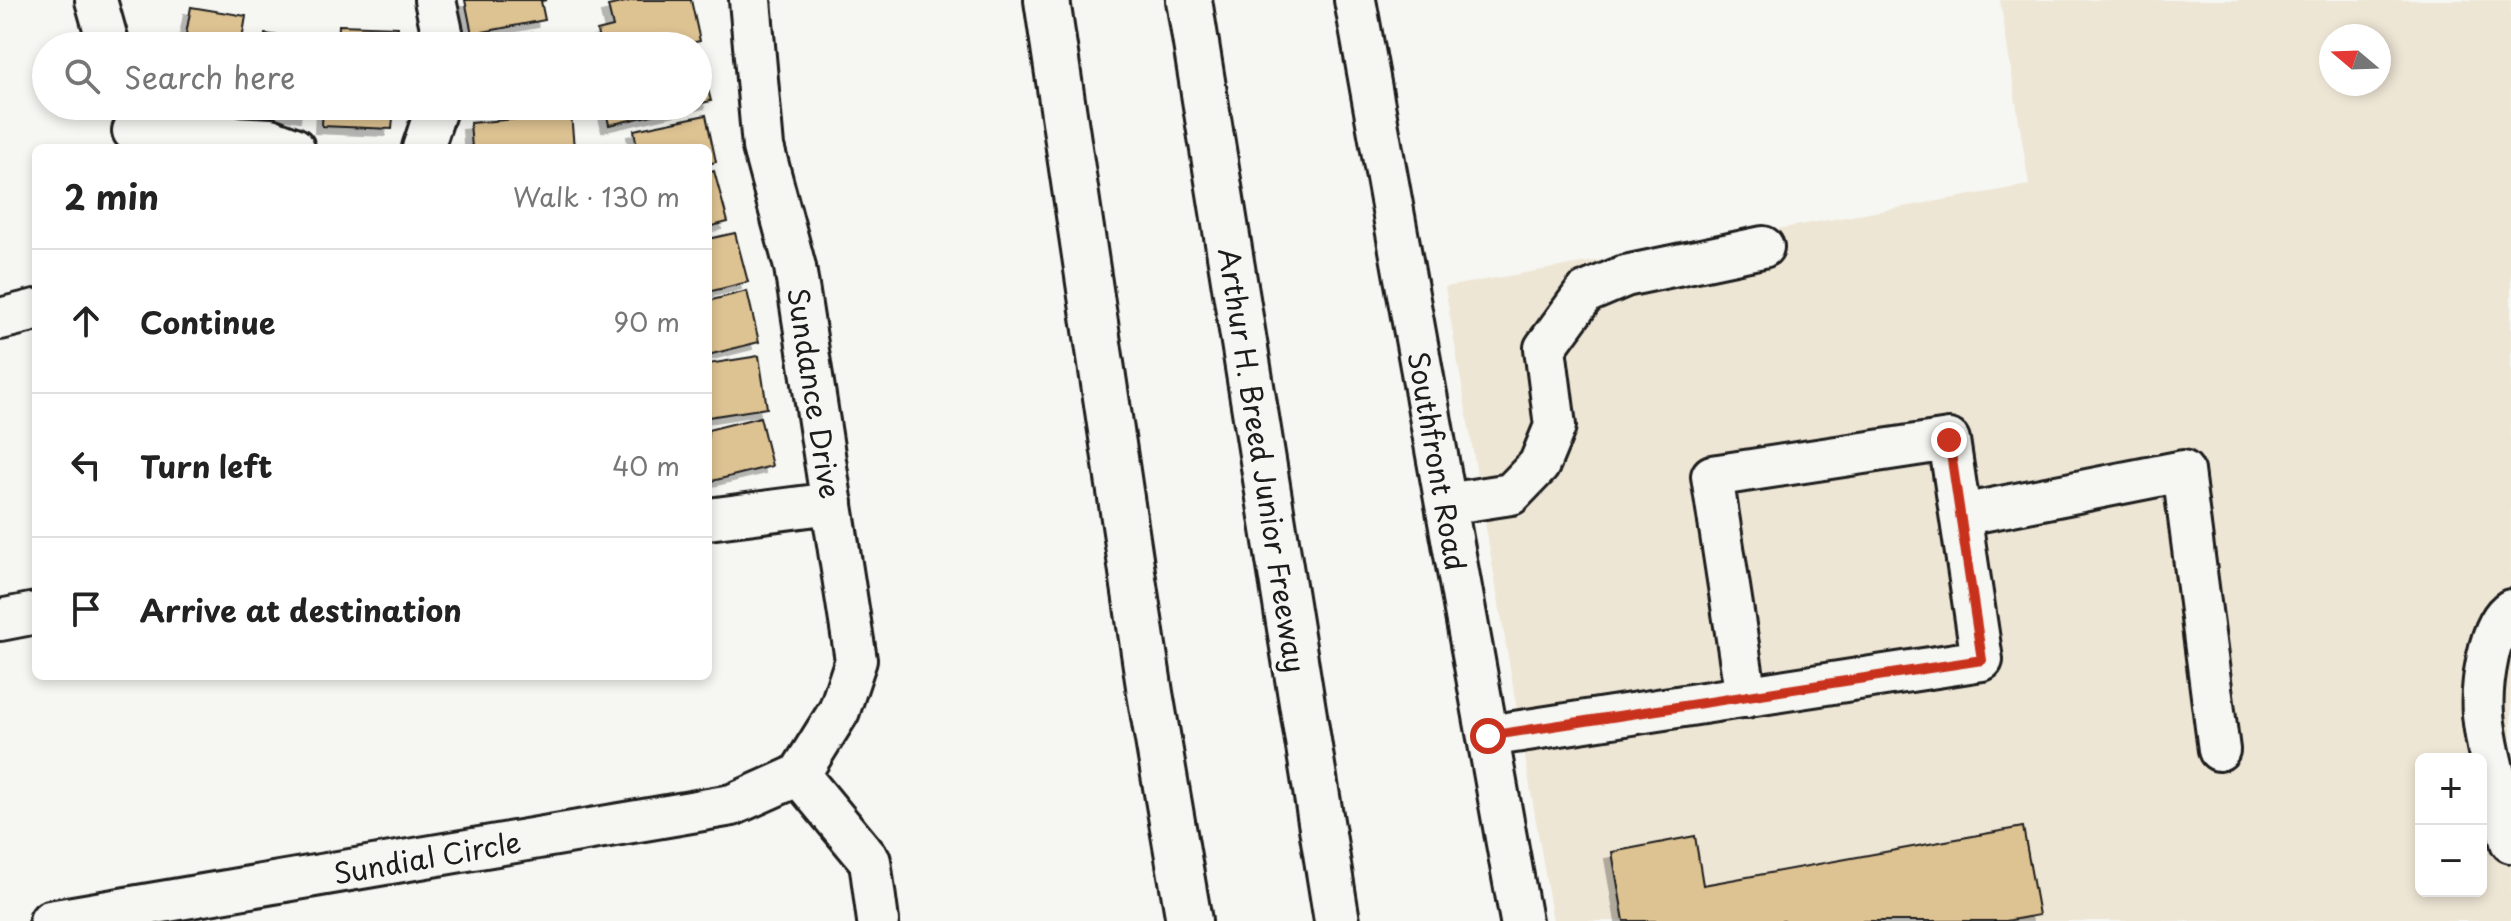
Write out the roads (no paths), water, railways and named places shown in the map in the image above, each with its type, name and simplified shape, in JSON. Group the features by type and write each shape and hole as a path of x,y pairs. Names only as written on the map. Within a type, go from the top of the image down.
{"highway":[{"path":"1047,0 1150,693 1189,921"},
{"name":"Arthur H. Breed Junior Freeway","path":"1189,0 1337,921"},
{"path":"1150,693 1164,921"}],"street":[{"path":"96,0 105,32"},
{"path":"435,0 442,32"},
{"name":"Sundance Drive","path":"750,0 763,147 795,267 856,660 839,711 799,775"},
{"name":"Southfront Road","path":"1355,0 1521,921"},
{"path":"424,144 432,120"},
{"path":"131,128 270,139 283,144"},
{"path":"1446,504 1511,494 1539,465 1555,426 1545,348 1585,293 1625,276 1763,247"},
{"path":"0,319 32,311"},
{"path":"1488,736 1746,697 1982,660 1949,440 1712,476 1746,697"},
{"path":"1961,515 2183,471 2219,750"},
{"path":"712,518 832,503"},
{"path":"2511,610 2505,614 2489,649 2483,713 2511,842"},
{"path":"0,620 32,614"},
{"path":"799,775 870,861 878,921"},
{"name":"Sundial Circle","path":"50,921 732,805 799,775"}]}
